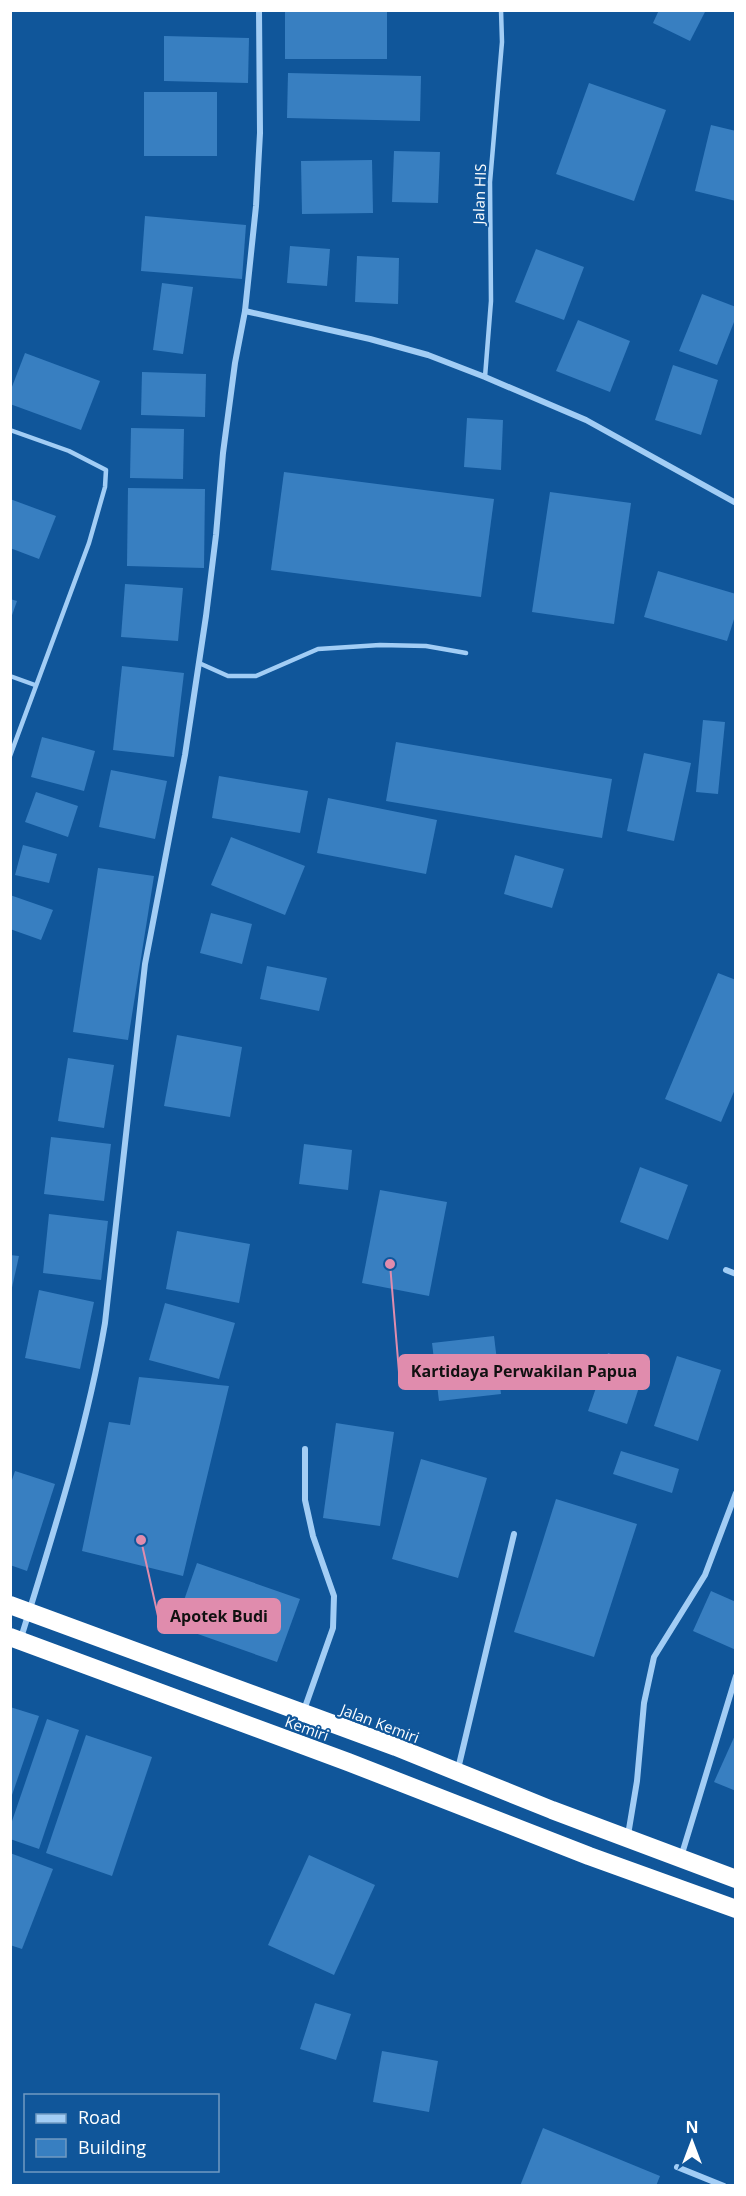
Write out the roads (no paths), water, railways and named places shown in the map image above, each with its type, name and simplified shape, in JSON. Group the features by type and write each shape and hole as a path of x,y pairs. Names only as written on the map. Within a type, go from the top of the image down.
{"highway":[{"name":"Jalan Kemiri","path":"10,1605 302,1713 735,1879"},
{"name":"Kemiri","path":"15,1639 348,1762 590,1856"},
{"path":"600,1828 590,1856 735,1909"}],"street":[{"path":"15,1639 29,1613 46,1557 99,1360 105,1323 145,964 185,754 199,663 216,535 226,430 245,311 256,206 259,143 259,10"},
{"path":"245,311 370,339 428,355 586,420 735,503"},
{"path":"726,1270 735,1274"},
{"path":"302,1713 333,1628 334,1596 313,1536 305,1500 305,1449"},
{"path":"628,1838 637,1781 644,1703 654,1657 705,1575 735,1493"},
{"path":"457,1772 514,1534"},
{"path":"681,1858 735,1676"},
{"path":"677,2167 724,2186"}],"lane":[{"name":"Jalan HIS","path":"485,378 491,301 490,182 502,42 501,10"},
{"path":"10,430 69,451 106,470 105,487 89,543 10,756"},
{"path":"199,663 228,676 256,676 318,649 380,645 426,646 466,653"},
{"path":"10,676 35,685"}],"place":[{"name":"Kartidaya Perwakilan Papua","path":"390,1264"},
{"name":"Apotek Budi","path":"141,1540"}]}
